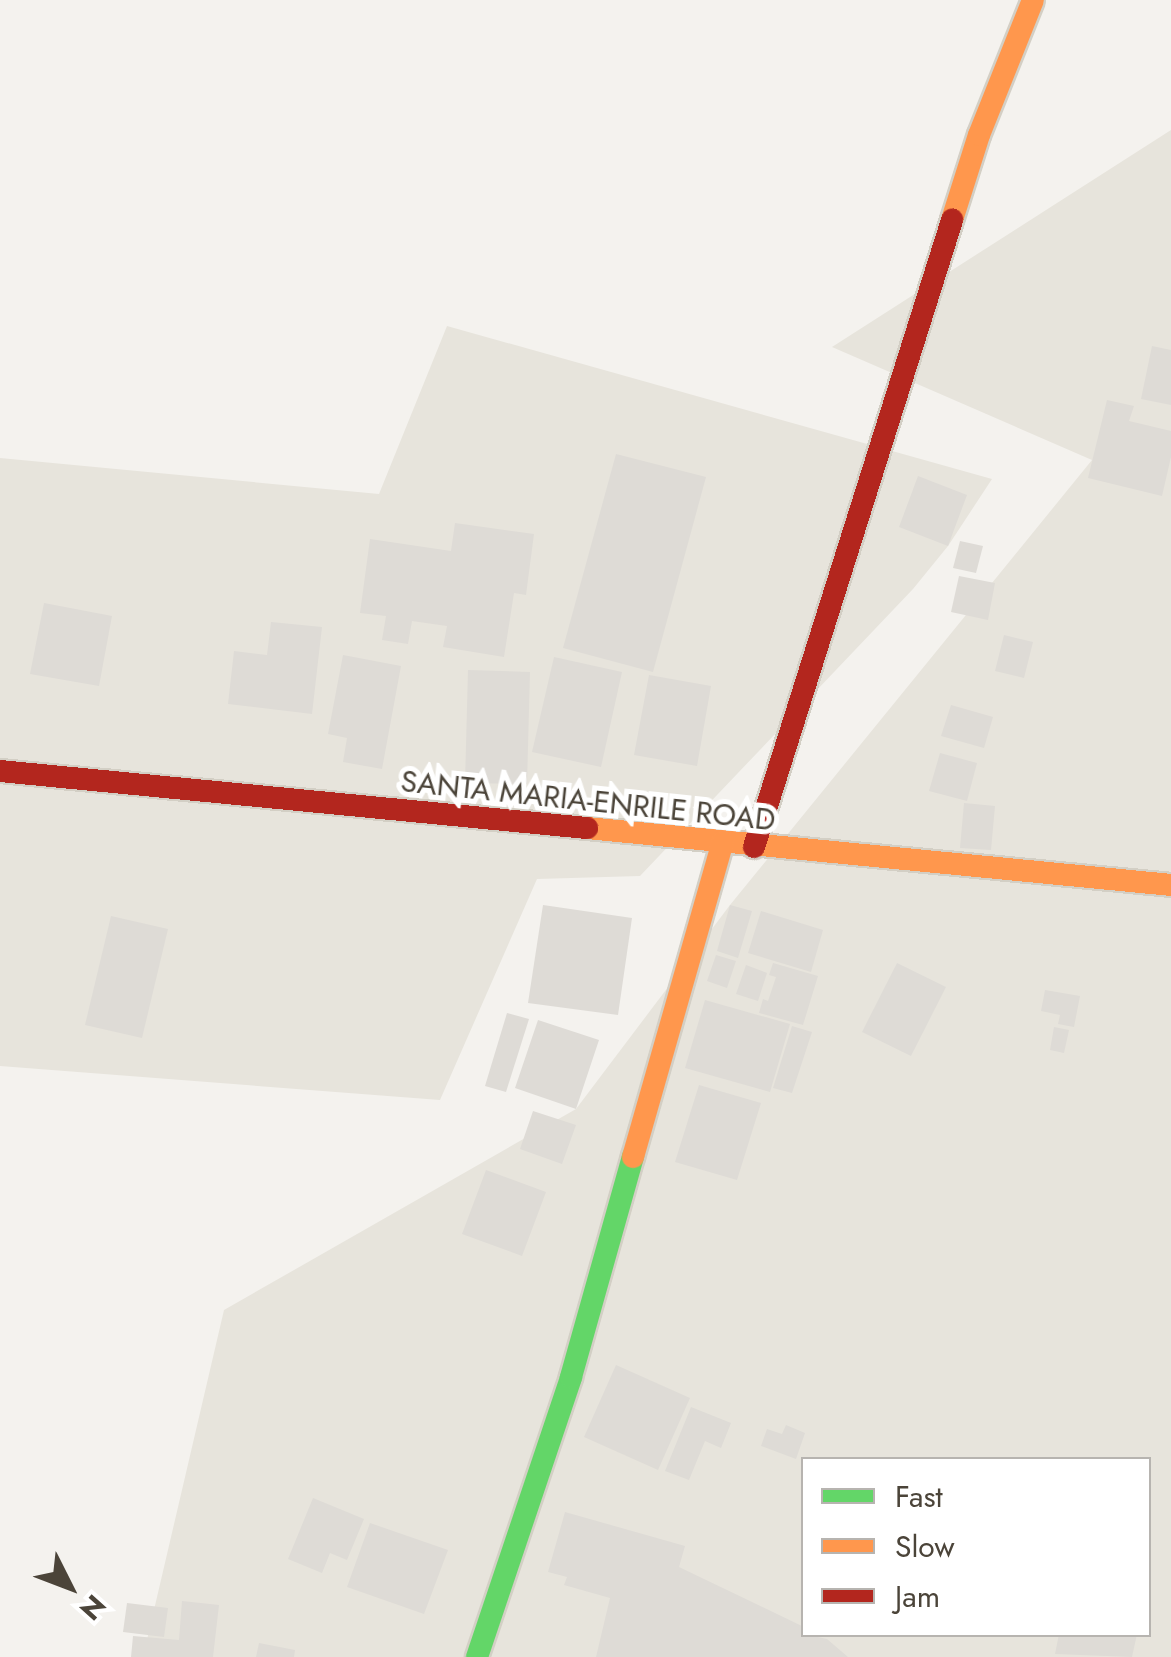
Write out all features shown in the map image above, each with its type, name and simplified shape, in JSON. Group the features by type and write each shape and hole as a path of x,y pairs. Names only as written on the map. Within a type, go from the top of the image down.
{"street":[{"path":"754,847 978,136 1033,0"},
{"name":"SANTA MARIA-ENRILE ROAD","path":"0,771 1171,886"},
{"path":"477,1657 571,1376 724,842"}],"shaded area":[{"path":"1171,130 1171,1657 143,1657 224,1310 576,1109 730,905 1092,460 832,347"},
{"path":"447,326 992,479 948,546 913,589 640,876 537,879 440,1100 0,1066 0,458 379,494"}],"building":[{"path":"1152,346 1171,350 1171,405 1141,399"},
{"path":"1107,400 1134,406 1129,421 1171,431 1171,457 1162,496 1088,478"},
{"path":"616,454 706,477 653,672 563,648"},
{"path":"918,476 967,495 948,546 899,527"},
{"path":"455,523 534,534 526,595 514,593 504,657 443,647 447,626 412,621 408,644 382,640 386,616 360,613 370,539 451,551"},
{"path":"960,541 983,546 976,573 953,568"},
{"path":"959,576 995,583 988,620 951,612"},
{"path":"44,603 112,616 99,686 30,674"},
{"path":"271,622 322,627 312,714 228,704 234,651 267,655"},
{"path":"1004,635 1033,642 1024,678 995,671"},
{"path":"343,655 401,666 382,769 343,762 347,738 328,734"},
{"path":"554,657 622,672 601,767 532,752"},
{"path":"468,670 530,672 527,784 465,783"},
{"path":"649,675 711,686 697,766 634,755"},
{"path":"951,705 993,717 984,748 941,736"},
{"path":"940,753 977,763 967,801 929,791"},
{"path":"964,803 995,806 991,850 960,848"},
{"path":"543,905 632,918 618,1015 528,1003"},
{"path":"730,905 752,911 738,958 717,951"},
{"path":"761,911 823,930 811,972 748,953"},
{"path":"111,916 168,929 142,1038 85,1025"},
{"path":"716,955 736,961 727,988 707,981"},
{"path":"773,963 818,976 803,1025 759,1013 763,999 768,1001 776,977 769,975"},
{"path":"897,963 946,987 911,1056 862,1032"},
{"path":"746,965 767,973 758,1001 736,994"},
{"path":"1045,990 1080,996 1074,1027 1058,1024 1060,1015 1041,1011"},
{"path":"705,1000 790,1024 770,1092 685,1068"},
{"path":"507,1013 529,1019 506,1092 485,1086"},
{"path":"538,1020 599,1040 576,1109 515,1088"},
{"path":"792,1026 812,1032 792,1093 773,1088"},
{"path":"1054,1027 1069,1030 1064,1053 1050,1050"},
{"path":"699,1085 761,1103 737,1180 675,1162"},
{"path":"533,1111 576,1125 562,1164 520,1149"},
{"path":"486,1170 546,1192 522,1256 462,1234"},
{"path":"616,1365 690,1398 658,1470 584,1437"},
{"path":"691,1407 731,1423 721,1448 705,1441 689,1480 665,1471"},
{"path":"786,1425 805,1433 796,1459 761,1446 767,1429 782,1434"},
{"path":"313,1498 364,1519 347,1560 330,1553 322,1573 288,1559"},
{"path":"565,1512 685,1546 679,1567 801,1626 801,1637 827,1639 848,1657 596,1657 610,1598 564,1585 567,1577 548,1572"},
{"path":"370,1523 448,1550 424,1614 347,1587"},
{"path":"182,1601 219,1605 213,1657 131,1657 133,1636 179,1640"},
{"path":"127,1603 168,1608 164,1637 123,1632"},
{"path":"1058,1637 1136,1637 1132,1657 1055,1654"},
{"path":"259,1643 295,1650 294,1657 256,1657"}],"traffic: fast":[{"path":"477,1657 571,1377 633,1157"}],"traffic: slow":[{"path":"952,220 979,135 1033,0"},
{"path":"587,828 1171,885"},
{"path":"633,1157 723,842"}],"traffic: jam":[{"path":"754,847 952,220"},
{"path":"0,771 587,828"}]}
